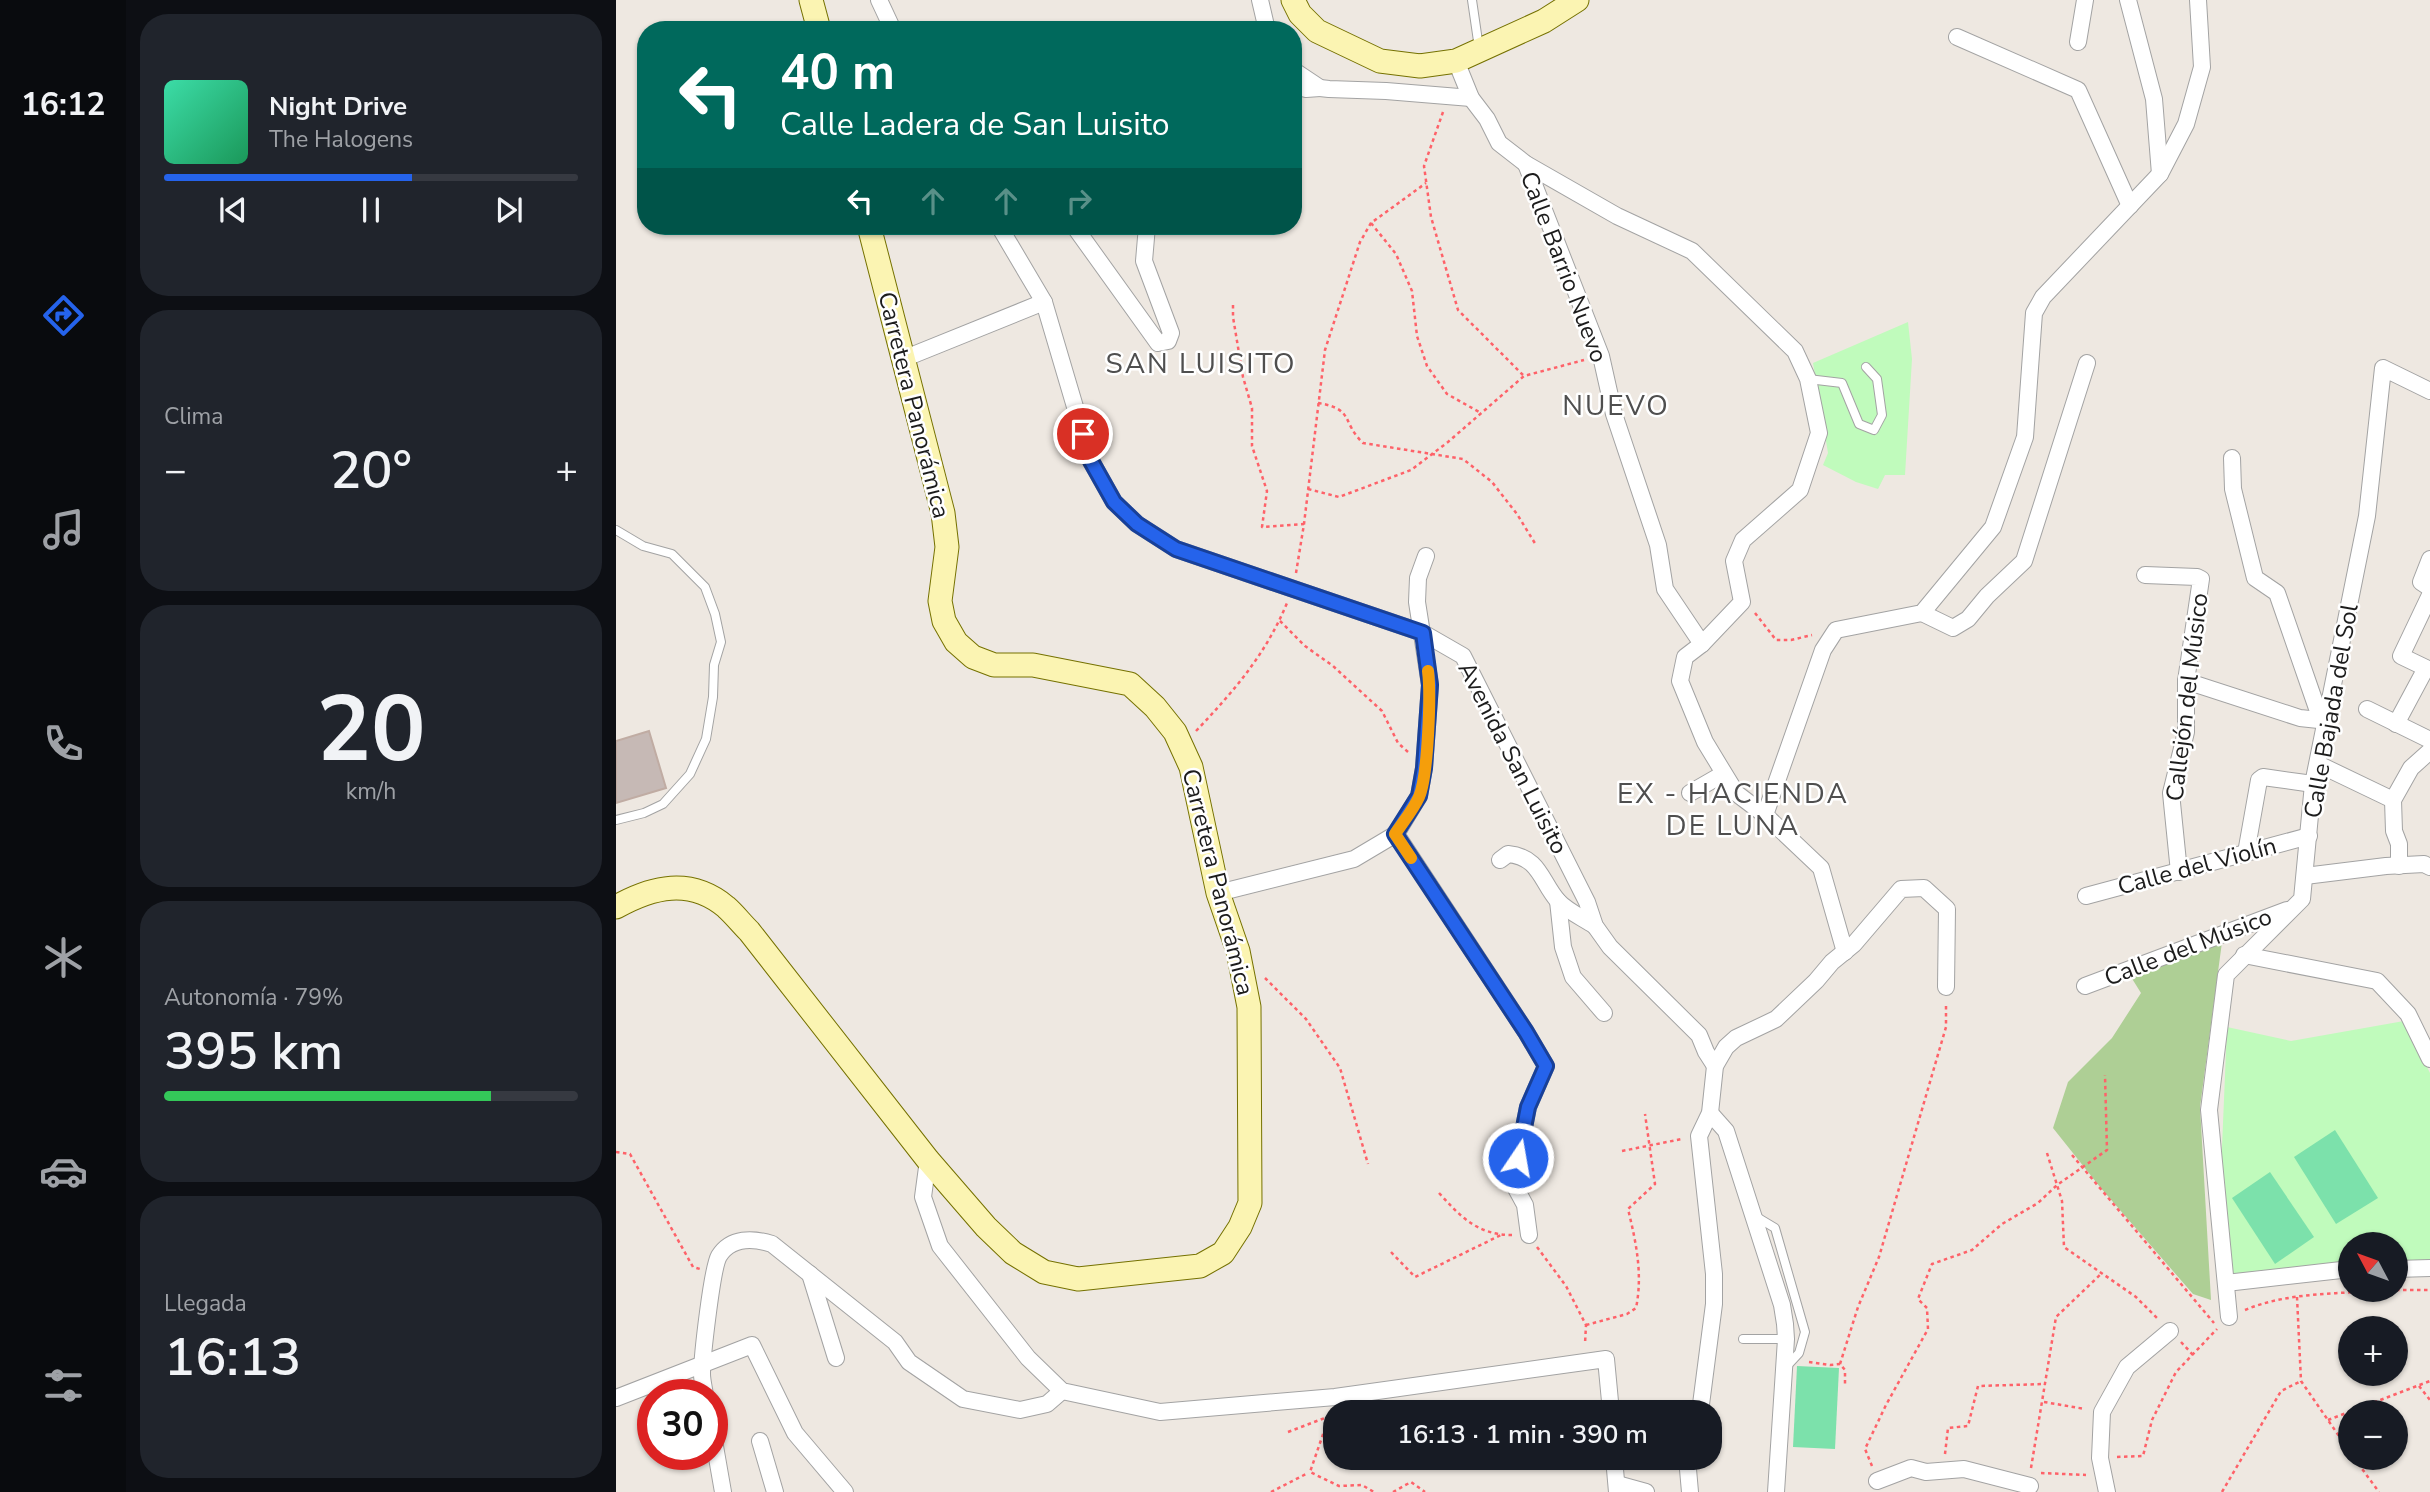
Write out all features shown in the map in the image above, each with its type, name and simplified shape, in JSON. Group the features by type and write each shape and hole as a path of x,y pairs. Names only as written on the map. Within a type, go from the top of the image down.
{"street":[{"path":"811,0 816,21"},
{"path":"879,0 889,21"},
{"path":"1260,0 1265,21"},
{"path":"1293,0 1300,14 1317,31 1380,61 1420,66 1456,61 1480,51 1544,21 1577,0"},
{"path":"2078,43 2085,0"},
{"path":"2128,0 2154,99 2160,174"},
{"path":"1922,614 1993,527 2025,437 2034,313 2043,297 2160,174 2186,124 2202,67 2197,0"},
{"path":"1957,37 2078,90 2130,206"},
{"name":"Calle Barrio Nuevo","path":"1456,61 1471,98 1487,119 1499,143 1526,164 1601,356 1614,414 1658,545 1665,589 1702,644"},
{"path":"1302,75 1320,88"},
{"path":"1302,88 1471,98"},
{"path":"1526,164 1617,216 1692,251 1795,351 1808,379 1819,433 1800,490 1743,540 1734,561 1742,602 1702,644 1685,657 1680,681 1705,742 1736,793 1765,815 1821,868 1844,952"},
{"name":"Carretera Panorámica","path":"616,907 639,894 675,887 703,893 725,906 749,931 928,1160 986,1227 1013,1253 1044,1272 1078,1279 1200,1266 1223,1253 1241,1227 1250,1203 1249,1007 1238,951 1218,892 1191,767 1182,746 1155,707 1130,684 1033,665 994,666 973,657 956,642 944,621 940,601 947,547 943,513 871,235"},
{"name":"Avenida San Luisito","path":"1004,235 1044,302 1091,461 1114,502 1137,524 1176,549 1423,633 1463,656 1587,902 1595,926 1610,947 1699,1035 1716,1066"},
{"path":"1080,235 1158,343 1168,341 1171,333 1144,261 1146,235"},
{"path":"903,359 1044,302"},
{"path":"1765,815 1823,650 1836,630 1922,614 1953,628 1968,620 1987,596 2024,561 2087,363"},
{"name":"Calle Bajada del Sol","path":"2224,1322 2226,1283 2209,1110 2227,975 2302,899 2313,784 2367,516 2383,368 2430,391"},
{"path":"2186,681 2300,718 2325,720 2277,593 2255,578 2232,489 2232,458"},
{"path":"1218,892 1354,859 1395,834 1419,796 1424,768 1430,685 1417,602 1418,578 1426,556"},
{"path":"2396,724 2426,668 2401,656 2427,588 2430,559"},
{"name":"Callejón del Músico","path":"2145,575 2197,576 2201,579 2186,681 2186,732 2171,793 2179,872"},
{"path":"2367,709 2430,740"},
{"path":"2399,866 2393,800 2411,768 2430,751"},
{"path":"2318,764 2393,800"},
{"path":"1690,793 1723,774"},
{"path":"2246,853 2259,780 2263,777 2313,784"},
{"path":"1395,834 1546,1066 1528,1107 1513,1183 1525,1205 1529,1235"},
{"name":"Calle del Violín","path":"2086,897 2309,836"},
{"path":"1500,860 1508,854 1521,855 1544,876 1558,901 1563,947 1573,976 1604,1013"},
{"path":"2305,876 2424,864 2430,867"},
{"path":"1701,1400 1714,1274 1699,1136 1710,1113 1716,1066 1726,1047 1736,1038 1776,1019 1854,944 1901,889 1924,888 1947,909 1946,987"},
{"path":"1558,901 1595,926"},
{"name":"Calle del Músico","path":"2085,986 2292,908"},
{"path":"2244,956 2377,981 2408,1014 2430,1059"},
{"path":"1710,1113 1726,1131 1782,1305 1786,1339 1776,1492"},
{"path":"928,1160 923,1197 940,1245 1028,1358 1062,1391 1160,1412 1335,1397 1606,1359 1610,1400"},
{"path":"703,1379 714,1275 719,1256 735,1242 755,1238 772,1244 895,1342 909,1362 963,1399 1020,1410 1047,1404 1062,1391"},
{"path":"2408,1269 2430,1269"},
{"path":"2226,1283 2338,1270"},
{"path":"810,1274 836,1357"},
{"path":"2108,1492 2100,1458 2102,1412 2127,1367 2170,1331"},
{"path":"616,1398 752,1345 794,1433 845,1492"},
{"path":"760,1441 775,1492"},
{"path":"1877,1481 1911,1468 1926,1472 1964,1469 2031,1479"},
{"path":"719,1470 723,1492"},
{"path":"1615,1470 1617,1488 1646,1492"},
{"path":"1688,1470 1690,1492"}],"lane":[{"path":"1472,0 1480,51"},
{"path":"1808,379 1842,383 1859,424 1874,430 1882,415 1877,379 1866,368"},
{"path":"616,530 643,546 672,554 705,587 721,642 715,665 706,739 690,774 663,804 645,813 616,820"},
{"path":"1753,1215 1775,1228 1805,1332 1799,1353 1784,1369"},
{"path":"1743,1339 1786,1339"}],"path":[{"path":"1449,96 1424,166 1431,217 1458,310 1524,376"},
{"path":"1182,746 1229,696 1272,638 1280,621 1293,589 1304,524 1325,350 1360,242 1371,223 1426,183"},
{"path":"1371,223 1396,254 1412,291 1417,337 1427,366 1447,394 1481,413"},
{"path":"1233,305 1243,377 1252,408 1252,446 1267,491 1262,527 1304,524"},
{"path":"1308,489 1339,497 1411,470 1524,376 1601,356"},
{"path":"1318,403 1335,406 1345,413 1354,435 1363,443 1463,459 1492,482 1517,514 1535,545"},
{"path":"1742,602 1754,611 1776,640 1791,640 1836,630"},
{"path":"1280,621 1305,646 1334,666 1382,711 1398,743 1424,768"},
{"path":"1238,951 1306,1019 1339,1069 1368,1164"},
{"path":"1840,1364 1854,1319 1879,1257 1934,1071 1946,1027 1946,987"},
{"path":"1877,1481 1866,1448 1886,1405 1928,1329 1927,1308 1918,1299 1932,1264 1972,1250 2002,1224 2038,1203 2057,1185 2107,1150 2105,1075"},
{"path":"1586,1325 1627,1314 1636,1308 1639,1292 1638,1247 1628,1209 1655,1184 1644,1114"},
{"path":"1622,1151 1699,1136"},
{"path":"616,1152 630,1154 694,1267 714,1275"},
{"path":"2047,1153 2062,1200 2064,1247 2136,1297 2193,1355"},
{"path":"2072,1155 2224,1322"},
{"path":"1439,1193 1465,1222 1501,1235 1529,1235 1566,1286 1586,1325 1586,1362"},
{"path":"1391,1252 1415,1277 1501,1235"},
{"path":"2102,1273 2056,1317 2031,1479 2104,1475"},
{"path":"2408,1290 2430,1290"},
{"path":"2100,1458 2143,1456 2152,1420 2176,1372 2224,1322 2259,1304 2297,1297 2338,1294"},
{"path":"2297,1297 2301,1381 2338,1435"},
{"path":"1799,1353 1803,1360 1840,1364"},
{"path":"1840,1364 1844,1370 1846,1384"},
{"path":"2222,1492 2281,1391 2301,1381"},
{"path":"2327,1420 2430,1381"},
{"path":"1933,1472 1935,1460 1944,1458 1948,1428 1968,1426 1978,1386 2045,1384"},
{"path":"2418,1385 2430,1400"},
{"path":"2042,1401 2102,1412"},
{"path":"1288,1432 1323,1419"},
{"path":"1270,1492 1310,1472 1323,1436"},
{"path":"2363,1470 2379,1492"},
{"path":"1310,1472 1339,1486 1362,1485 1374,1492"},
{"path":"1393,1492 1411,1482 1425,1492"}],"green space":[{"path":"1908,322 1912,359 1905,475 1885,475 1878,489 1856,482 1823,465 1828,453 1813,363"},
{"path":"2222,942 2200,1107 2211,1300 2193,1294 2100,1187 2053,1128 2068,1082 2112,1038 2141,993 2131,977"},
{"path":"2404,1021 2430,1073 2430,1263 2408,1262 2408,1232 2338,1232 2338,1264 2294,1267 2231,1278 2221,1171 2227,1027 2291,1041"},
{"path":"2335,1130 2378,1198 2336,1224 2294,1157"},
{"path":"2270,1172 2314,1237 2275,1264 2232,1198"},
{"path":"1797,1366 1839,1368 1835,1449 1793,1447"}],"building":[{"path":"649,731 666,788 616,803 616,741"}],"slow traffic":[{"path":"1411,858 1395,834 1419,796 1424,768 1430,685 1428,671"}],"district":[{"name":"SAN LUISITO","path":"1201,364"},
{"name":"NUEVO","path":"1616,406"},
{"name":"EX - HACIENDA DE LUNA","path":"1733,810"}],"route":[{"path":"1083,434 1091,461 1114,502 1137,524 1176,549 1423,633 1430,685 1424,768 1419,796 1395,834 1546,1066 1528,1107 1518,1158"}]}
